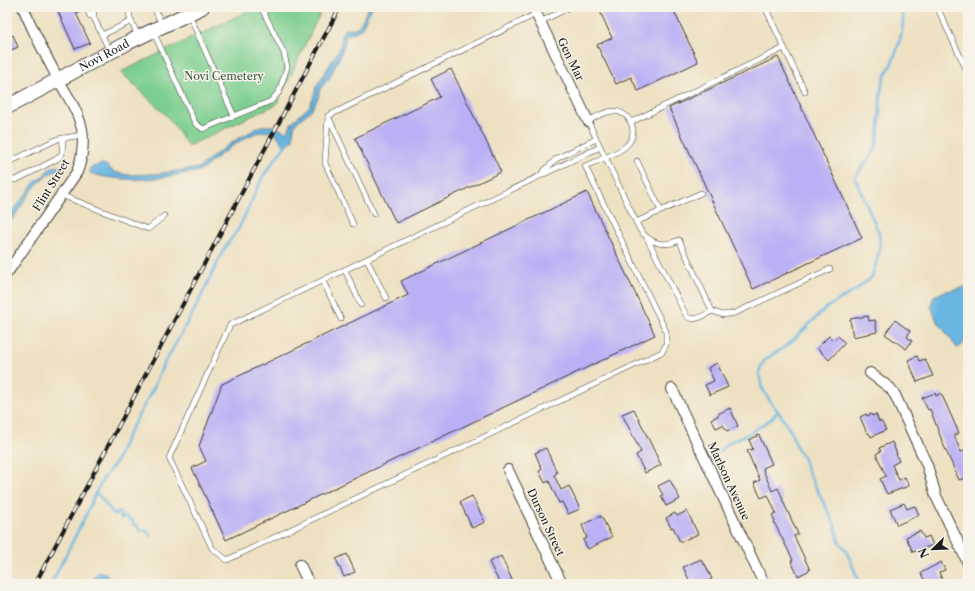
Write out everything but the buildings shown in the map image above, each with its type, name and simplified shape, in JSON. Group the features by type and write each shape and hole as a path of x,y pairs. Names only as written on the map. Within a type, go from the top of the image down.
{"main road":[{"name":"Novi Road","path":"7,107 139,37 202,7"}],"street":[{"name":"Flint Street","path":"7,273 78,169 82,151 82,135 76,112 23,7"},
{"name":"Gen Mar","path":"536,14 588,121"},
{"path":"870,374 890,388 895,395 927,465 936,496 968,563"},
{"name":"Marlson Avenue","path":"672,389 764,584"},
{"name":"Durson Street","path":"508,470 562,584"},
{"path":"300,565 309,584"}],"lane":[{"path":"86,7 90,16 93,16"},
{"path":"91,7 94,14 93,16 110,53"},
{"path":"128,7 139,37"},
{"path":"154,7 157,28 195,123 203,129 271,101 279,92 287,67 284,53 261,7"},
{"path":"328,116 536,14 570,7"},
{"path":"765,7 805,92"},
{"path":"937,7 968,72"},
{"path":"189,13 234,116"},
{"path":"102,35 132,21"},
{"path":"631,122 784,48"},
{"path":"600,147 230,325 169,458 212,548 227,560 662,352 666,345 666,331 585,166 605,157 626,147 630,142 633,129 631,122 627,117 616,111 609,111 588,121 596,139 600,147 605,157 640,230 647,238 686,317 690,319 697,319 712,311"},
{"path":"328,116 374,214"},
{"path":"328,116 324,163 353,224"},
{"path":"7,162 58,139 82,135"},
{"path":"7,180 16,180 57,159 62,154 63,138"},
{"path":"539,176 556,159 596,139"},
{"path":"638,161 661,211"},
{"path":"636,222 701,192"},
{"path":"61,195 148,228 164,216"},
{"path":"647,238 660,244 670,244 679,240 712,311 723,315 735,313 830,269"},
{"path":"367,260 386,298"},
{"path":"345,270 361,304"},
{"path":"323,281 341,319"}],"green space":[{"name":"Novi Cemetery","path":"256,7 323,7 277,104 188,146 168,117 121,72"}],"water":[{"path":"368,7 372,7 361,29 345,36 345,43 340,57 329,78 320,89 318,98 312,109 295,124 293,140 287,145 285,146 275,134 261,132 244,138 204,169 196,172 150,179 114,178 90,173 90,168 102,164 106,165 114,172 127,175 156,174 199,168 234,141 261,126 273,126 286,132 288,131 292,122 309,107 316,87 340,48 341,36 343,32 345,29 357,27 360,24"},
{"path":"62,166 60,170 44,178 37,185 7,227 7,217 34,183 51,167"},
{"path":"968,287 968,331 962,345 957,348 936,319 931,306 934,296 943,292"},
{"path":"98,572 106,573 110,584 88,584"}],"waterway":[{"path":"860,584 846,550 839,541 834,523 807,470 804,459 798,450 791,432 762,388 759,373 762,364 766,359 789,344 826,308 856,290 872,277 880,249 879,233 855,178 873,153 877,142 882,85 892,63 900,40 902,28 903,19 899,7"},
{"path":"51,584 94,496 103,479 116,462 125,440 153,389 163,365 197,305 224,249 239,228 263,176 285,146 284,143"},
{"path":"722,479 714,456 730,442 748,434 771,419 778,411"},
{"path":"95,493 101,497 113,514 116,515 117,512 120,513 121,519 125,516 128,517 127,519 133,520 133,525 137,525 140,531 146,530 151,536"}],"railway":[{"path":"35,584 340,7"}]}
